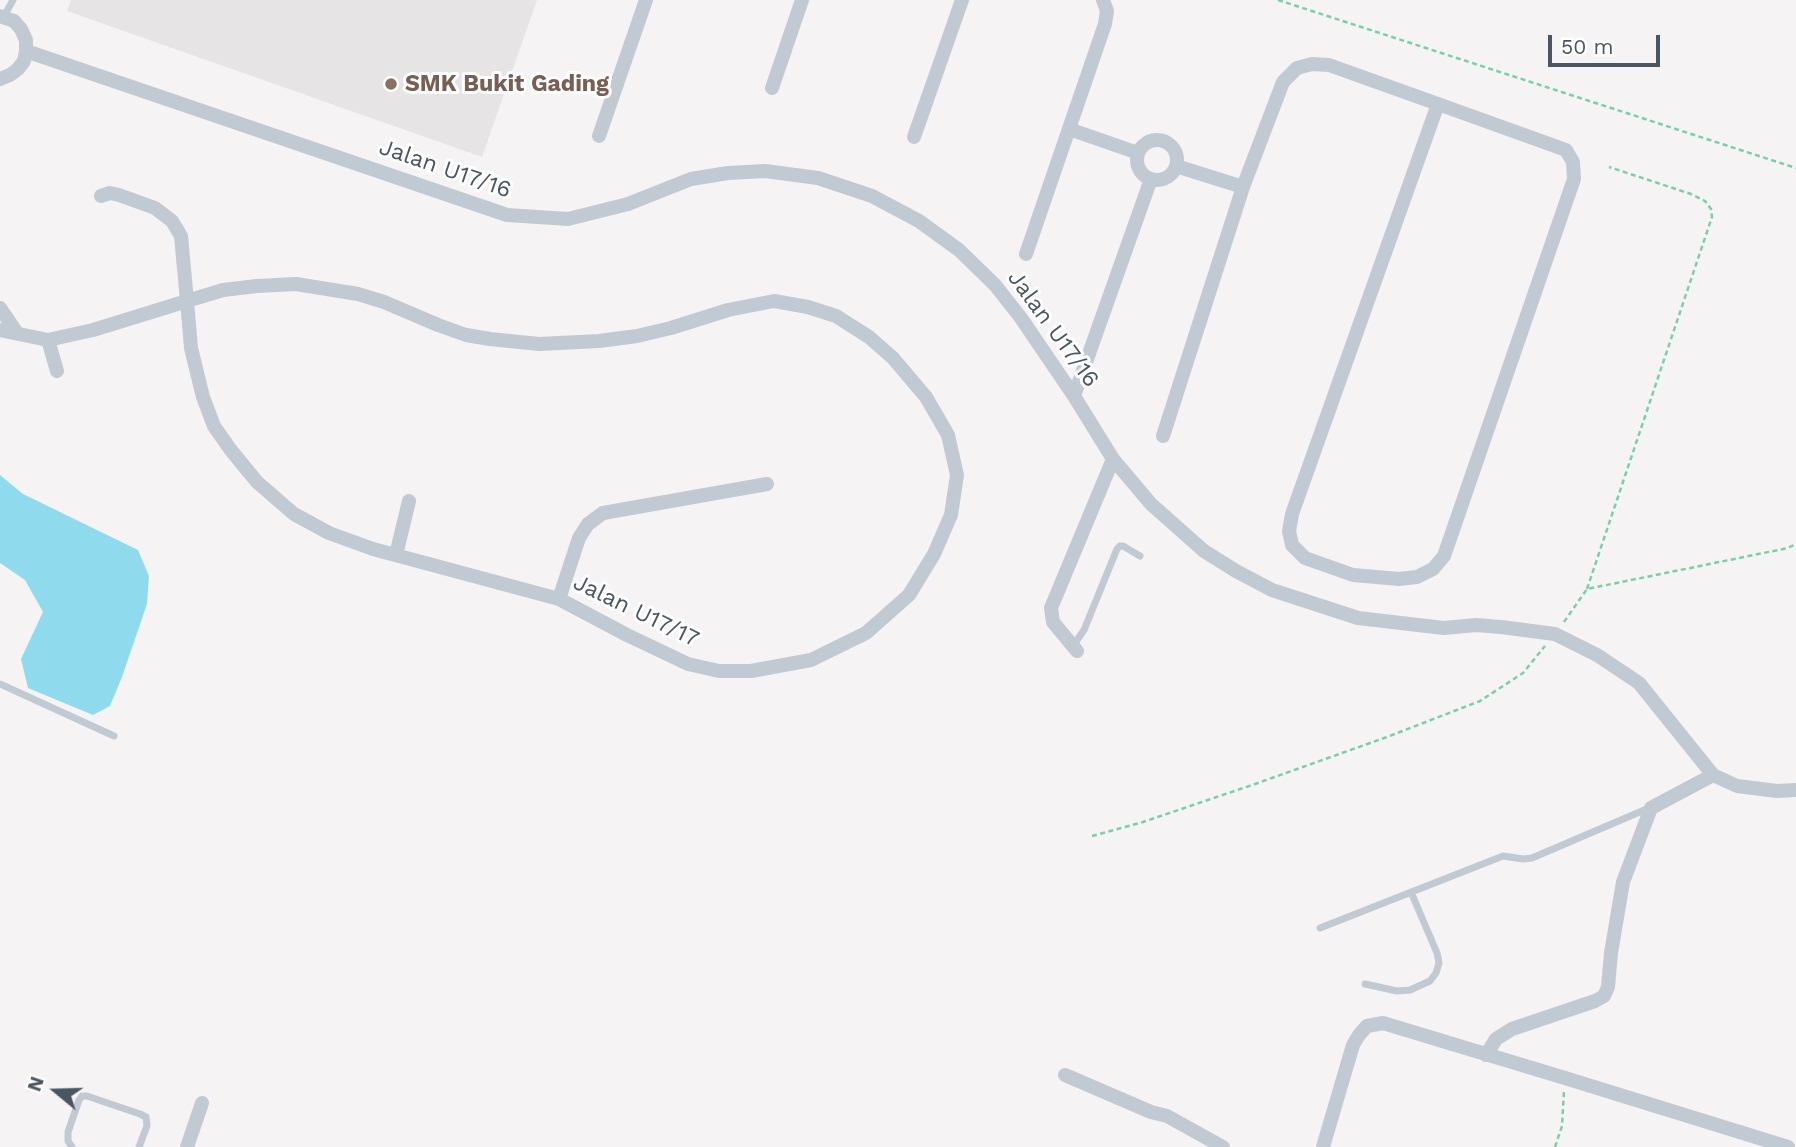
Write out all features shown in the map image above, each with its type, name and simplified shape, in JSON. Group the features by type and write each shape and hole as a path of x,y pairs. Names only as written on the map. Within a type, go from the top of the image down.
{"street":[{"path":"599,135 646,0"},
{"path":"772,88 802,0"},
{"path":"914,136 962,0"},
{"path":"1026,254 1105,24 1107,11 1103,0"},
{"path":"0,79 18,69 24,61 26,51 26,40 21,29 2,16"},
{"name":"Jalan U17/16","path":"26,51 507,215 568,219 628,204 691,179 765,171 818,178 872,196 919,221 959,250 995,285 1074,396 1113,459 1151,504 1204,551 1272,590 1358,618 1444,628 1476,625 1500,627 1555,635 1597,655 1639,683 1713,775"},
{"path":"1163,436 1243,187 1283,82 1297,68 1312,64 1329,65 1438,104 1566,150 1573,162 1574,179 1444,556 1433,569 1417,577 1399,579 1353,575 1305,558 1292,545 1289,531 1292,514 1438,104"},
{"path":"1069,130 1138,153"},
{"path":"1160,140 1172,146 1177,159 1176,166 1163,179 1151,178 1141,172 1138,153 1146,143 1160,140"},
{"path":"1176,166 1243,187"},
{"path":"1074,396 1151,178"},
{"path":"101,196 110,193 120,195 155,208 172,221 181,236 187,300"},
{"name":"Jalan U17/17","path":"0,330 48,340 93,330 187,300 223,290 296,284 358,294 466,335 539,344 638,336 728,310 774,301 808,307 836,316 869,337 893,358 926,397 948,435 957,475 951,515 934,554 909,595 866,633 811,660 751,671 719,671 688,664 559,599 373,549 328,533 294,514 257,482 214,426 203,397 191,348 187,300"},
{"path":"0,308 17,333"},
{"path":"48,340 57,371"},
{"path":"1075,648 1053,622 1051,608 1113,459"},
{"path":"559,599 579,538 588,524 603,513 767,484"},
{"path":"396,555 409,500"},
{"path":"1486,1055 1496,1039 1512,1029 1604,996 1608,987 1623,882 1651,808 1713,775 1737,786 1777,791 1796,790"},
{"path":"1324,1147 1353,1045 1367,1026 1383,1023 1788,1147"},
{"path":"1065,1075 1151,1112 1167,1116 1223,1147"},
{"path":"187,1147 202,1103"}],"lane":[{"path":"2,16 13,0"},
{"path":"1075,648 1116,549 1123,546 1140,556"},
{"path":"0,684 114,736"},
{"path":"1320,928 1503,856 1532,858 1651,808"},
{"path":"1366,984 1398,991 1410,990 1430,981 1436,973 1439,963 1437,953 1411,892"},
{"path":"72,1147 68,1141 68,1132 82,1096 146,1117 147,1126 139,1147"}],"path":[{"path":"1278,0 1796,168"},
{"path":"1092,836 1143,822 1327,759 1480,701 1523,673 1555,635 1587,589 1712,217 1711,209 1705,201 1691,194 1609,167"},
{"path":"1587,589 1788,548 1796,544"},
{"path":"1555,1147 1562,1126 1565,1078"}],"shaded area":[{"name":"SMK Bukit Gading","path":"71,0 537,0 482,157 67,11"}],"water":[{"path":"0,475 23,494 138,550 149,576 147,604 122,677 110,706 93,715 28,688 21,659 43,612 25,580 0,563"}],"place":[{"name":"SMK Bukit Gading","path":"391,84"}]}
